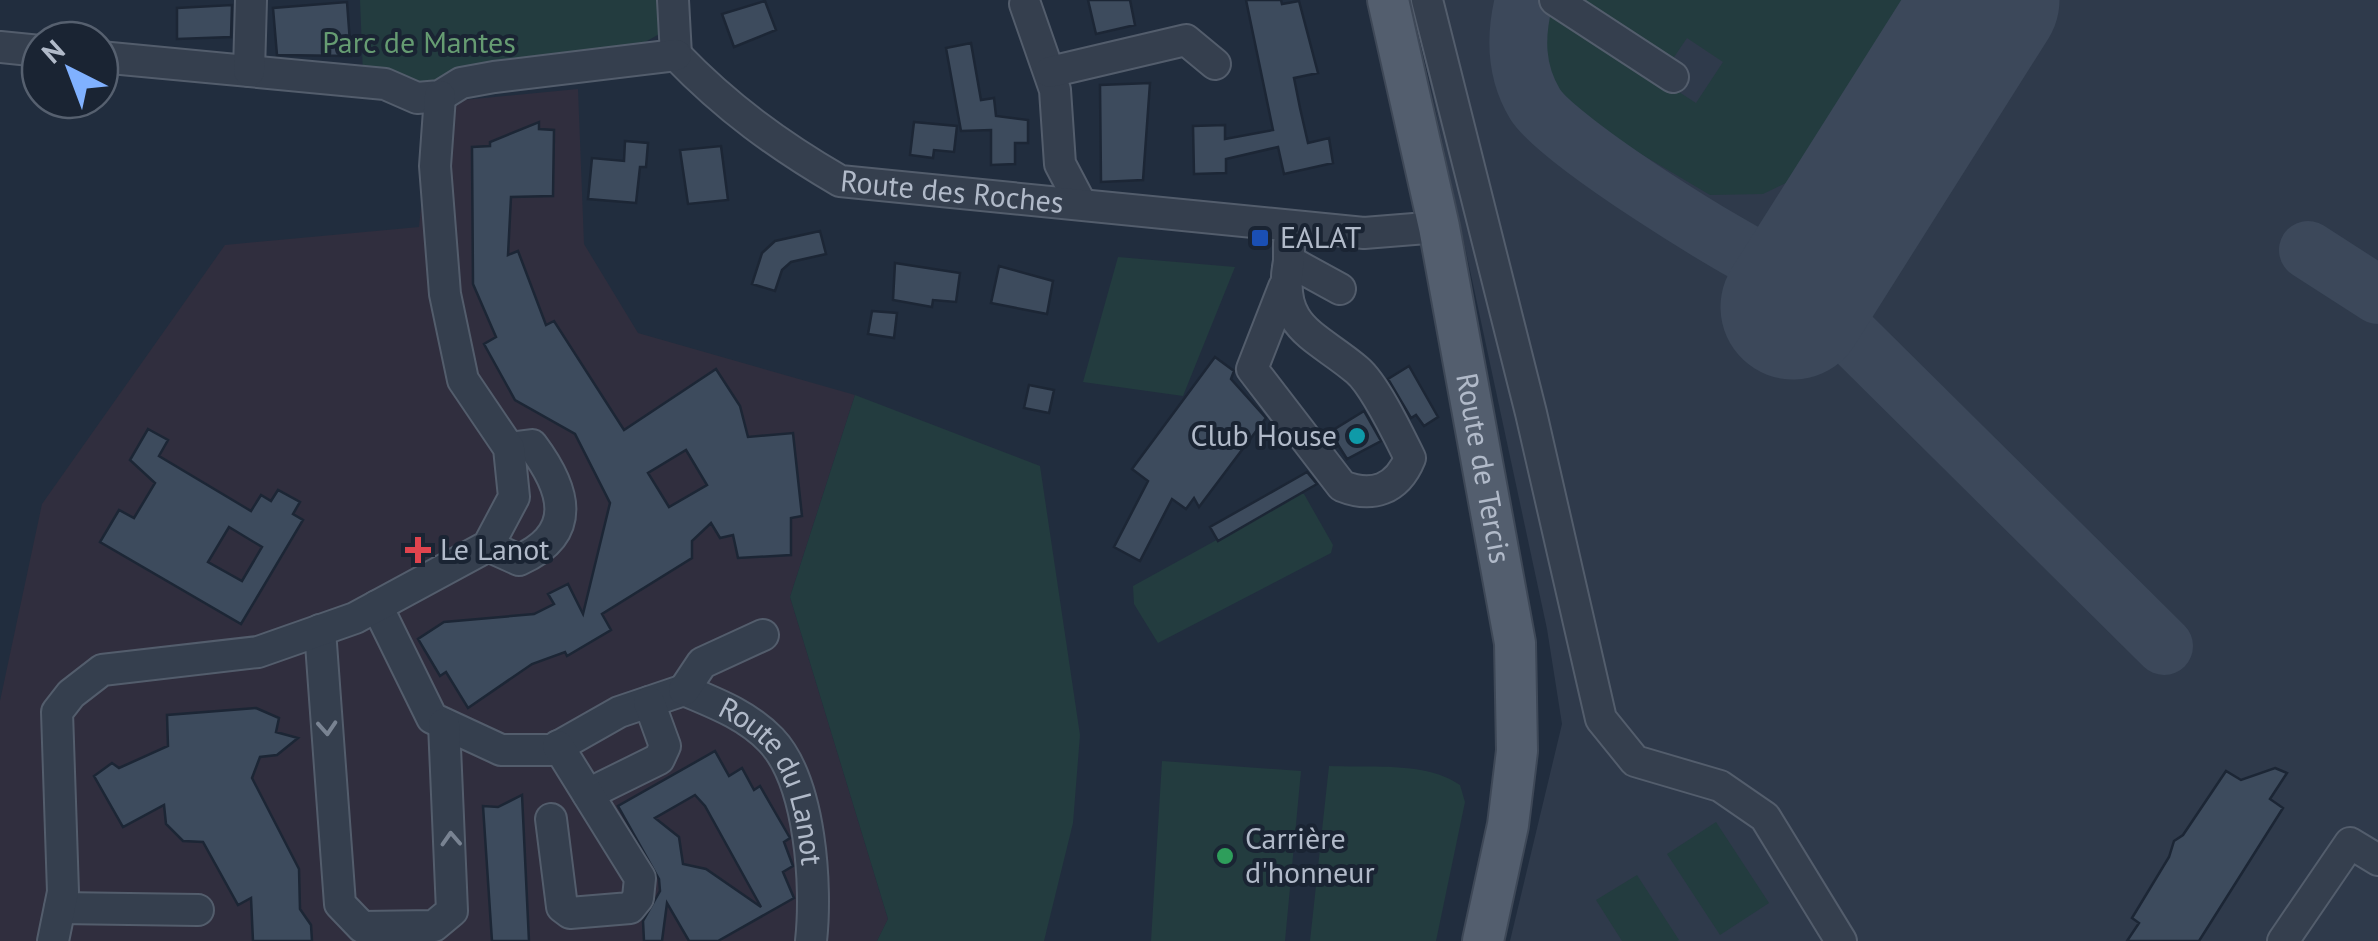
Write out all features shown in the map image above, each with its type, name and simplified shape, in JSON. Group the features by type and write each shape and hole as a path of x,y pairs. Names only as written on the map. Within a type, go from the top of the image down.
{"main road":[{"name":"Route de Tercis","path":"1388,0 1438,227 1514,643 1516,752 1508,825 1483,941"}],"street":[{"path":"250,71 251,0"},
{"path":"120,58 385,84 418,98 440,96 461,83 494,77 676,55 673,0"},
{"path":"1426,0 1531,412 1601,719 1635,761 1720,786 1765,817 1841,941"},
{"path":"1555,0 1673,77"},
{"path":"1025,4 1050,72 1060,164 1081,204"},
{"path":"1050,72 1186,40 1214,64"},
{"name":"Route des Roches","path":"676,55 711,92 769,140 840,181 1364,233 1438,227"},
{"path":"52,941 63,892 57,712 70,694 102,670 258,652 377,606 488,546 514,497 509,448 463,380 445,294 436,166 440,96"},
{"path":"1287,274 1252,369 1342,486 1363,495 1387,488 1404,474 1410,458 1359,371 1312,342 1296,320 1287,274 1290,224"},
{"path":"1287,274 1340,290"},
{"path":"488,546 519,560 548,544 559,523 561,503 548,467 532,445 509,448"},
{"name":"Route du Lanot","path":"377,606 432,718 501,750 558,746 619,712 684,690 736,712 774,742 802,801 816,894 810,941"},
{"path":"320,630 342,941"},
{"path":"684,690 702,663 763,634"},
{"path":"588,794 659,758 666,746 649,702"},
{"path":"444,724 457,941"},
{"path":"550,819 562,907 570,913 630,908 638,898 640,878 558,746"},
{"path":"2283,941 2350,843 2378,860"},
{"path":"340,904 355,922 370,930 434,926 448,919 455,904"},
{"path":"60,908 198,910"}],"shaded area":[{"path":"1412,0 2378,0 2378,941 1510,941 1562,724 1547,629"},
{"name":"Le Lanot","path":"578,89 584,244 638,333 855,395 790,597 888,919 877,941 0,941 0,701 42,504 225,245 419,227 432,103"}],"green space":[{"name":"Parc de Mantes","path":"360,0 663,0 661,33 631,50 430,92 363,74"},
{"path":"1552,0 1909,0 1804,166 1786,183 1763,194 1710,195 1558,102 1540,55 1546,11","holes":["1687,38 1723,62 1696,103 1648,72 1668,66"]},
{"path":"1118,257 1235,267 1183,396 1083,382"},
{"path":"855,395 1040,466 1080,735 1073,823 1044,941 877,941 888,919 790,597"},
{"path":"1304,494 1333,545 1331,553 1158,643 1134,604 1133,586"},
{"name":"Carrière d'honneur","path":"1162,761 1301,771 1285,941 1151,941"},
{"path":"1329,766 1414,769 1460,785 1465,802 1436,941 1310,941"},
{"path":"1716,822 1769,903 1720,935 1667,854"},
{"path":"1637,875 1679,940 1622,941 1596,900"}],"building":[{"path":"1088,0 1130,0 1135,25 1096,34"},
{"path":"1246,0 1281,0 1282,4 1299,1 1318,73 1294,78 1300,108 1308,143 1329,138 1333,163 1284,174 1278,147 1226,159 1226,173 1194,174 1193,126 1225,125 1225,139 1273,130"},
{"path":"765,1 776,30 734,47 722,14"},
{"path":"347,2 351,56 277,55 273,8"},
{"path":"232,5 231,37 177,39 177,8"},
{"path":"971,43 981,100 994,98 996,116 1028,120 1028,143 1015,143 1015,164 991,165 991,130 961,131 946,48"},
{"path":"1150,83 1143,180 1101,182 1100,85"},
{"path":"539,122 539,129 554,130 553,196 511,197 508,255 518,251 546,325 554,321 624,430 716,369 740,406 748,437 793,433 802,516 791,518 791,555 738,558 733,535 720,538 711,523 692,541 692,558 602,614 611,630 567,656 565,652 532,664 468,708 446,672 440,676 418,639 444,622 534,614 554,604 548,594 568,584 583,614 610,503 575,434 515,400 484,344 496,337 473,284 472,147 490,146 490,142","holes":["686,450 707,485 669,507 648,473"]},
{"path":"914,122 957,126 954,152 934,150 933,158 910,155"},
{"path":"625,141 648,143 646,167 640,167 636,203 588,199 592,158 624,161"},
{"path":"721,146 728,200 688,204 680,150"},
{"path":"820,231 826,254 791,262 782,270 775,291 752,284 762,253 775,241"},
{"path":"895,263 960,273 956,302 933,300 932,307 893,300"},
{"path":"999,266 1053,281 1047,314 991,303"},
{"path":"872,311 897,313 894,338 868,334"},
{"path":"1215,357 1234,371 1231,379 1266,418 1199,507 1194,498 1186,509 1172,499 1140,561 1114,547 1148,481 1132,469"},
{"path":"1409,366 1438,417 1424,426 1416,415 1411,418 1388,379"},
{"path":"1029,385 1054,390 1049,413 1024,408"},
{"name":"Club House","path":"1364,411 1381,441 1347,459 1330,432"},
{"path":"148,429 168,440 159,456 251,511 261,495 271,501 278,490 300,502 293,514 303,520 241,624 100,542 119,510 134,518 155,483 130,460","holes":["229,527 262,547 242,581 208,562"]},
{"path":"1307,472 1317,484 1218,541 1210,527"},
{"path":"256,708 279,718 276,732 298,738 277,755 260,757 252,778 299,869 300,909 311,925 312,941 253,941 251,898 238,905 203,842 183,841 166,824 164,805 123,827 94,776 112,763 119,768 168,746 167,715"},
{"path":"715,751 729,776 742,768 754,790 760,786 790,838 784,842 793,866 783,872 794,898 718,941 689,941 667,903 662,941 644,941 643,921 660,891 659,879 618,806","holes":["695,795 705,806 761,907 706,869 683,864 679,837 655,818"]},
{"path":"2275,768 2287,773 2270,799 2283,808 2199,941 2127,941 2139,923 2132,918 2169,857 2174,841 2183,835 2226,771 2241,780"},
{"path":"522,795 529,941 492,941 483,806 498,807"}],"taxiway":[{"path":"1524,0 1519,53 1528,92 1535,104 1577,143 1691,221 1783,272 1796,270 1816,258 1832,240 1851,207"},
{"path":"2308,250 2378,295"},
{"path":"1851,336 2164,646"}],"runway":[{"path":"1793,307 1987,0"}],"place":[{"name":"EALAT","path":"1260,238"},
{"name":"Club House","path":"1357,436"},
{"name":"Le Lanot","path":"418,550"},
{"name":"Carrière d'honneur","path":"1225,856"}]}
